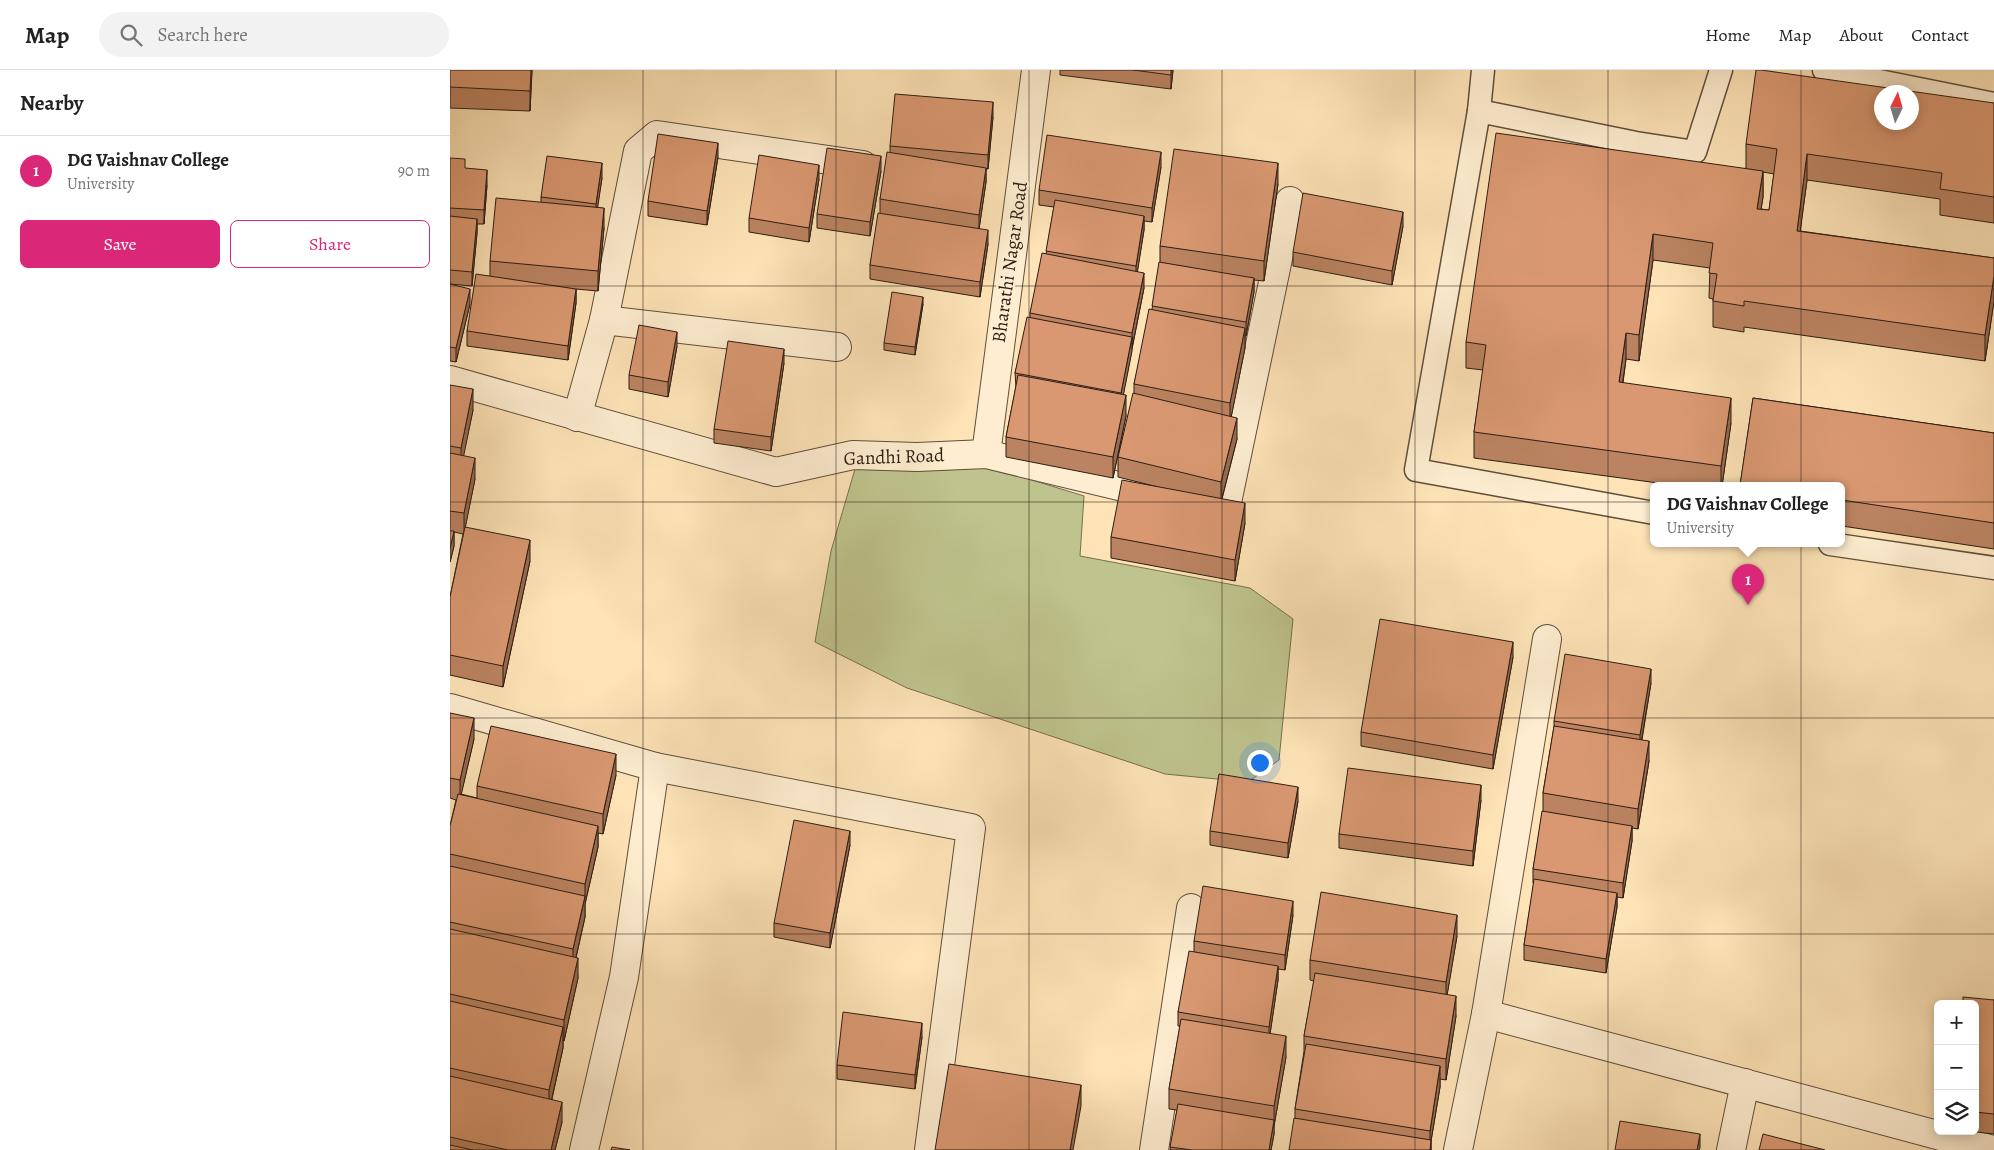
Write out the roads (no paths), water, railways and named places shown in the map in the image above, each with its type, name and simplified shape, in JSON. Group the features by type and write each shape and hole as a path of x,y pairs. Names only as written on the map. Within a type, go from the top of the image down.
{"street":[{"name":"Bharathi Nagar Road","path":"986,454 1036,70"},
{"path":"577,417 604,320 638,150 657,135 874,167"},
{"name":"Gandhi Road","path":"450,380 776,472 852,455 917,457 986,454 1225,512 1290,201"},
{"path":"604,320 837,347"},
{"path":"1458,1150 1486,1014 1547,639"},
{"path":"450,708 655,767 971,828 930,1150"},
{"path":"584,1150 624,977 655,767"},
{"path":"1154,1150 1191,908"},
{"path":"1486,1014 1746,1082 1993,1150"},
{"path":"1731,1150 1746,1082"}],"lane":[{"path":"1483,70 1479,111 1416,470 1650,511"},
{"path":"1479,111 1636,143 1694,152 1721,70"},
{"path":"1824,70 1994,104"},
{"path":"1845,546 1994,568"}],"place":[{"name":"DG Vaishnav College","path":"1748,605"}]}
